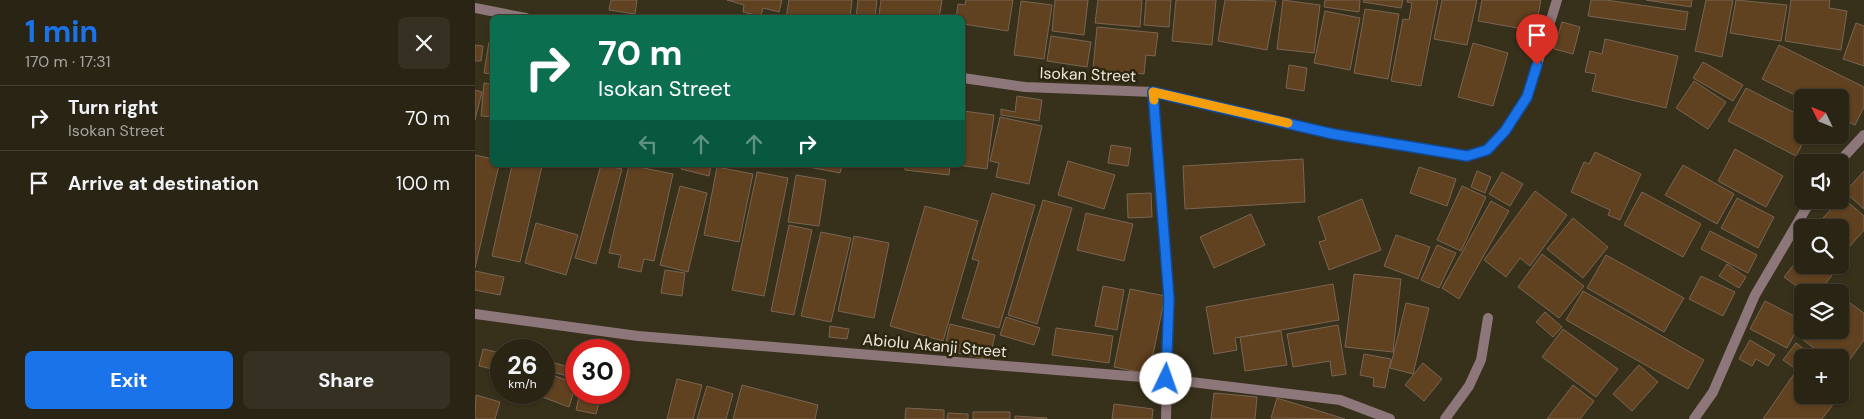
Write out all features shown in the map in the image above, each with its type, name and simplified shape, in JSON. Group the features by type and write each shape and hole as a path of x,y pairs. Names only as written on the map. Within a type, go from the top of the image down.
{"street":[{"name":"Isokan Street","path":"965,78 1025,87 1153,92 1333,134 1467,156 1487,150 1505,131 1527,97 1557,0"},
{"path":"475,8 511,15"},
{"path":"1153,92 1169,299 1166,419"},
{"path":"1846,154 1864,135"},
{"path":"1694,419 1713,392 1755,295 1806,209"},
{"name":"Abiolu Akanji Street","path":"475,314 638,336 1166,379 1340,400 1391,419"},
{"path":"1445,419 1469,386 1481,360 1488,318"}],"building":[{"path":"611,0 637,0 635,14 609,10"},
{"path":"727,0 782,0 779,12 763,8 761,15 743,12 744,5"},
{"path":"789,0 852,0 850,15 786,15"},
{"path":"858,0 877,0 875,15 856,15"},
{"path":"881,0 942,0 940,15 879,15"},
{"path":"966,0 1013,0 1008,31 965,24 965,15 956,15 958,4 965,5"},
{"path":"1055,0 1088,0 1084,35 1052,31"},
{"path":"1098,0 1142,0 1140,27 1095,23"},
{"path":"1146,0 1171,0 1169,27 1144,25"},
{"path":"1176,0 1216,0 1212,45 1172,41"},
{"path":"1225,0 1276,1 1267,50 1218,41"},
{"path":"1283,0 1320,5 1314,53 1277,49"},
{"path":"1325,0 1360,0 1359,12 1324,7"},
{"path":"1364,0 1403,0 1401,8 1363,2"},
{"path":"1407,0 1438,0 1421,86 1391,81 1403,19 1409,20 1412,3 1407,2"},
{"path":"1442,0 1477,0 1467,45 1434,39"},
{"path":"1482,0 1541,0 1535,31 1478,21"},
{"path":"1591,0 1606,0 1688,12 1685,30 1588,16"},
{"path":"1646,0 1692,0 1691,7"},
{"path":"1706,0 1733,0 1722,57 1695,51"},
{"path":"1736,0 1787,5 1781,41 1730,33"},
{"path":"1791,0 1830,0 1829,8 1847,11 1841,50 1785,41"},
{"path":"1021,1 1052,5 1044,59 1014,55"},
{"path":"1365,9 1399,14 1388,79 1354,73"},
{"path":"1325,11 1360,18 1350,70 1314,63"},
{"path":"1562,22 1580,27 1573,54 1554,49"},
{"path":"1856,23 1864,26 1864,66 1843,59"},
{"path":"1097,27 1158,33 1155,56 1146,55 1144,74 1093,69"},
{"path":"1051,36 1091,42 1087,67 1047,61"},
{"path":"1605,39 1678,56 1666,108 1592,91 1596,74 1585,72 1590,51 1602,54"},
{"path":"489,42 490,74 484,73"},
{"path":"1473,43 1508,53 1493,106 1458,97"},
{"path":"475,45 483,46 481,61 475,61"},
{"path":"1779,45 1864,87 1864,107 1855,125 1849,122 1849,89 1794,89 1794,95 1762,79"},
{"path":"1703,62 1743,85 1733,101 1693,78"},
{"path":"1289,65 1307,68 1304,91 1286,88"},
{"path":"1694,81 1726,102 1708,129 1676,108"},
{"path":"484,83 490,84 490,117 481,116"},
{"path":"1746,88 1794,112 1794,144 1802,144 1797,154 1794,155 1728,121"},
{"path":"475,90 482,92 475,120"},
{"path":"1017,96 1042,100 1039,121 1001,115 1001,109 1015,112"},
{"path":"965,111 994,115 987,169 965,166"},
{"path":"1000,117 1042,126 1029,184 996,177 999,163 990,161"},
{"path":"1111,145 1131,148 1128,166 1108,163"},
{"path":"1735,149 1783,176 1766,207 1718,181"},
{"path":"1595,152 1641,174 1620,220 1608,215 1610,210 1571,192 1584,162 1589,164"},
{"path":"475,155 490,158 490,167 499,167 475,268"},
{"path":"1303,159 1305,202 1185,209 1183,166"},
{"path":"1068,161 1115,175 1104,209 1058,195"},
{"path":"1683,165 1734,194 1717,224 1665,195"},
{"path":"512,167 542,167 520,262 492,256"},
{"path":"600,167 622,169 596,264 575,258"},
{"path":"629,167 639,167 673,174 654,261 644,259 641,272 618,267 621,255 609,253"},
{"path":"682,167 711,167 709,176 681,169"},
{"path":"717,167 753,174 739,242 704,235"},
{"path":"808,167 842,167 840,173"},
{"path":"905,167 950,167 949,175 905,170"},
{"path":"1419,167 1456,179 1447,206 1410,193"},
{"path":"1477,171 1491,177 1485,193 1471,187"},
{"path":"1864,171 1864,209 1849,196 1849,188"},
{"path":"757,172 788,178 764,296 732,290"},
{"path":"1502,172 1523,184 1510,206 1489,194"},
{"path":"796,175 826,180 819,226 788,222"},
{"path":"680,186 707,193 688,272 660,265"},
{"path":"1462,186 1486,197 1461,251 1437,240"},
{"path":"1535,191 1567,215 1530,266 1520,258 1506,277 1484,260"},
{"path":"1642,192 1701,224 1683,257 1624,225"},
{"path":"992,193 1035,205 999,328 962,318 979,261 972,259"},
{"path":"1151,193 1152,217 1128,218 1127,194"},
{"path":"1737,198 1774,217 1758,248 1721,228"},
{"path":"1362,199 1381,250 1329,270 1319,242 1326,240 1318,217"},
{"path":"1043,200 1072,208 1037,324 1008,315"},
{"path":"1491,201 1509,211 1459,299 1442,288"},
{"path":"1849,203 1864,216 1864,230 1849,247 1849,219 1822,219 1831,209 1849,209"},
{"path":"925,206 978,221 943,341 890,326"},
{"path":"1086,213 1133,224 1124,261 1077,250"},
{"path":"1251,214 1265,245 1214,268 1200,237"},
{"path":"1573,218 1608,247 1583,278 1547,249"},
{"path":"536,223 578,235 566,275 525,263"},
{"path":"789,225 812,230 794,315 771,311"},
{"path":"1710,231 1757,255 1748,273 1701,249"},
{"path":"821,232 851,238 831,322 801,316"},
{"path":"1396,235 1430,247 1418,279 1384,266"},
{"path":"854,236 889,243 874,318 838,311"},
{"path":"1437,245 1456,253 1439,288 1421,280"},
{"path":"1542,254 1584,286 1559,318 1518,287"},
{"path":"1606,255 1684,298 1664,332 1587,288"},
{"path":"1727,264 1746,277 1739,288 1719,276"},
{"path":"1794,264 1794,274 1833,274 1825,284 1794,284 1784,277"},
{"path":"665,270 685,273 682,296 661,293"},
{"path":"475,271 504,277 500,295 475,290"},
{"path":"1354,274 1401,279 1393,352 1345,347"},
{"path":"1701,276 1735,292 1723,316 1689,299"},
{"path":"1333,284 1339,320 1235,338 1237,350 1214,354 1206,307"},
{"path":"1103,286 1124,290 1117,330 1095,326"},
{"path":"1130,289 1165,296 1149,374 1114,367"},
{"path":"1583,291 1704,360 1688,389 1566,320"},
{"path":"1765,301 1794,316 1794,335 1787,348 1750,329"},
{"path":"1849,302 1864,313 1864,340 1849,361 1849,349 1815,349 1802,339 1849,339"},
{"path":"1406,303 1429,308 1413,374 1390,368"},
{"path":"1545,312 1562,327 1553,337 1536,322"},
{"path":"1006,317 1040,328 1034,345 1000,335"},
{"path":"950,324 995,335 989,360 944,350"},
{"path":"1338,325 1346,374 1332,376 1330,361 1293,367 1287,334"},
{"path":"830,326 849,329 847,339 829,337"},
{"path":"1056,328 1113,336 1109,363 1052,355"},
{"path":"1563,329 1618,369 1596,397 1542,357"},
{"path":"1281,331 1287,365 1245,371 1240,337"},
{"path":"1750,340 1775,355 1768,366 1756,359 1752,366 1739,359"},
{"path":"1796,343 1804,349 1794,349 1794,368 1783,360"},
{"path":"483,349 490,351 490,368 479,366"},
{"path":"1364,354 1391,359 1385,388 1373,386 1374,378 1360,375"},
{"path":"555,363 565,366 565,375 555,373"},
{"path":"1423,363 1442,379 1424,401 1405,385"},
{"path":"1639,365 1658,382 1632,411 1613,394"},
{"path":"1794,374 1794,404 1833,404 1822,419 1763,419"},
{"path":"555,376 565,380 565,404 570,404 569,407 555,402"},
{"path":"677,379 702,385 693,419 667,419"},
{"path":"742,385 818,405 815,419 733,419"},
{"path":"1573,385 1594,401 1580,419 1547,419"},
{"path":"707,386 733,394 726,419 697,419"},
{"path":"1214,393 1257,397 1255,419 1211,419"},
{"path":"476,395 490,399 490,404 499,404 495,419 475,419"},
{"path":"1277,398 1345,419 1271,418"},
{"path":"577,404 599,404 596,414 576,410"},
{"path":"1114,404 1153,409 1152,419 1112,419"},
{"path":"906,408 944,410 944,419 905,419"},
{"path":"973,412 1010,412 1010,419 973,419"},
{"path":"948,413 968,414 968,419 947,419"},
{"path":"1015,416 1047,418 1047,419 1015,419"}],"slow traffic":[{"path":"1154,100 1153,92 1288,123"}],"route":[{"path":"1166,379 1169,299 1153,92 1333,134 1467,156 1487,150 1505,131 1527,97 1537,65"}]}
